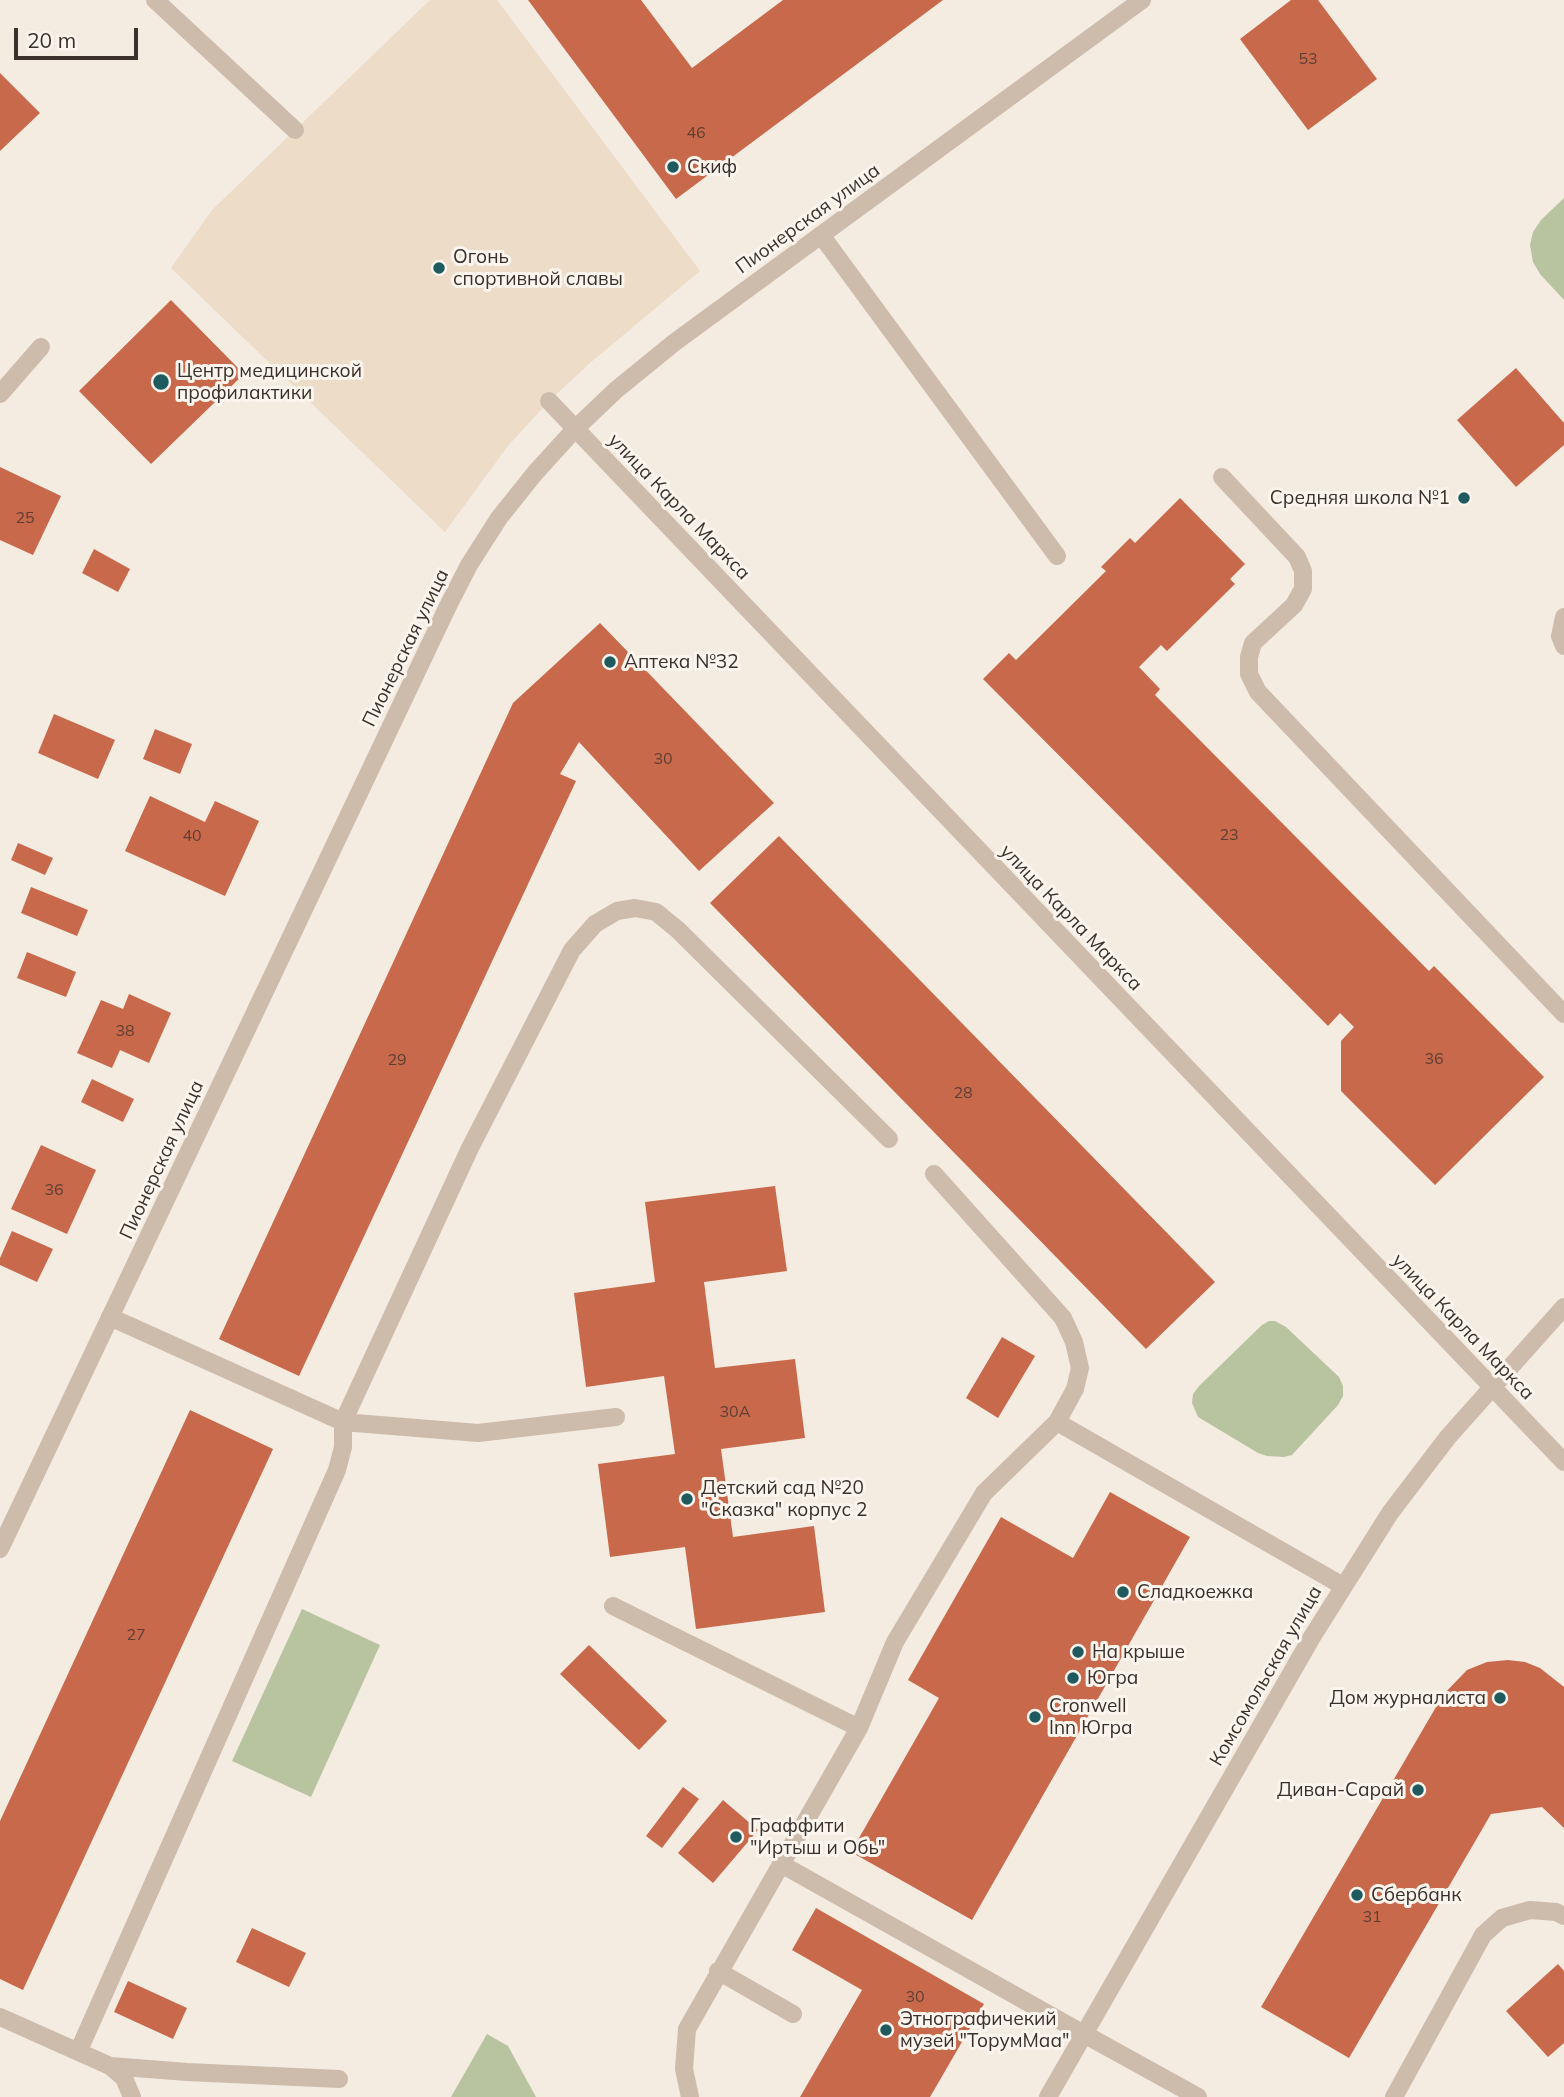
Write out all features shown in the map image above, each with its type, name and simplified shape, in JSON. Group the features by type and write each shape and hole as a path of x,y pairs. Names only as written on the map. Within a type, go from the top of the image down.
{"street":[{"path":"155,0 295,130"},
{"name":"Пионерская улица","path":"0,1549 469,565 499,518 575,429 616,390 675,342 1142,0"},
{"path":"821,235 1057,555"},
{"path":"0,394 41,347"},
{"name":"улица Карла Маркса","path":"549,401 1564,1462"},
{"path":"1222,477 1297,557 1303,571 1303,589 1294,605 1253,643 1248,657 1249,674 1258,692 1564,1014"},
{"path":"1564,617 1560,636 1564,646"},
{"path":"79,2050 337,1470 343,1447 343,1422 470,1148 572,950 595,924 617,911 635,908 656,912 678,930 889,1139"},
{"path":"690,2097 684,2069 687,2029 859,1728 895,1642 984,1493 1057,1422 1075,1389 1080,1368 1074,1342 1063,1318 934,1174"},
{"name":"Комсомольская улица","path":"1048,2097 1343,1586 1390,1513 1448,1437 1564,1307"},
{"path":"110,1317 343,1422 478,1433 616,1417"},
{"path":"1057,1422 1343,1586"},
{"path":"613,1606 859,1728"},
{"path":"781,1864 1198,2097"},
{"path":"1394,2097 1483,1935 1502,1918 1530,1910 1556,1912 1564,1916"},
{"path":"718,1971 793,2014"},
{"path":"0,2017 110,2066 124,2078 132,2097"},
{"path":"110,2066 187,2073 340,2079"}],"green space":[{"path":"1564,198 1564,300 1540,274 1533,262 1530,245 1533,232 1541,220"},
{"path":"1269,1321 1286,1327 1339,1377 1343,1386 1343,1396 1338,1405 1292,1455 1284,1457 1258,1453 1198,1417 1192,1403 1193,1394 1199,1386"},
{"path":"302,1609 380,1645 311,1797 232,1761"},
{"path":"487,2034 508,2046 536,2097 451,2097"}],"shaded area":[{"path":"430,0 497,0 700,271 549,401 507,447 445,532 171,268 212,210"}],"building":[{"path":"528,0 641,0 692,68 783,0 943,0 676,199"},
{"path":"1291,0 1318,0 1377,79 1308,130 1240,39"},
{"path":"0,73 40,113 0,151"},
{"name":"Центр медицинской профилактики","path":"171,300 244,374 151,464 79,391"},
{"path":"1516,368 1564,423 1564,445 1516,487 1457,420"},
{"path":"0,467 61,496 33,555 0,540"},
{"path":"1180,498 1245,564 1230,579 1235,584 1167,651 1161,645 1139,667 1160,689 1155,695 1429,971 1434,966 1544,1077 1435,1185 1341,1091 1341,1041 1354,1027 1340,1013 1328,1026 983,679 1009,653 1016,660 1106,571 1101,567 1130,538 1135,543"},
{"path":"94,549 130,569 118,592 82,573"},
{"path":"600,623 774,803 699,871 579,742 560,774 576,781 299,1376 219,1339 513,703"},
{"path":"54,714 115,740 98,779 38,753"},
{"path":"155,729 192,744 180,774 143,759"},
{"path":"150,796 205,822 215,801 259,821 225,896 125,851"},
{"path":"779,836 1215,1282 1146,1349 710,903"},
{"path":"18,843 53,858 45,875 11,860"},
{"path":"31,887 88,910 77,936 21,913"},
{"path":"27,952 76,972 66,997 17,978"},
{"path":"129,994 171,1013 149,1063 120,1050 112,1068 77,1053 101,1000 123,1009"},
{"path":"92,1079 134,1099 123,1122 81,1102"},
{"path":"41,1145 96,1170 67,1234 11,1209"},
{"path":"775,1186 787,1271 704,1282 715,1368 795,1359 805,1438 721,1449 733,1537 814,1526 825,1612 696,1629 685,1547 610,1557 598,1464 675,1454 664,1376 586,1387 574,1293 655,1282 645,1202"},
{"path":"12,1231 53,1249 37,1282 0,1265 0,1258"},
{"path":"1002,1337 1035,1356 998,1418 966,1398"},
{"path":"190,1410 273,1449 23,1990 0,1979 0,1821"},
{"name":"Cronwell Inn Югра","path":"1110,1492 1190,1537 972,1920 851,1852 939,1698 908,1680 1001,1517 1073,1558"},
{"path":"589,1645 667,1721 639,1750 560,1674"},
{"path":"1487,1662 1525,1662 1540,1668 1564,1687 1564,1828 1542,1807 1491,1814 1349,2058 1261,2007 1443,1695 1467,1670"},
{"path":"683,1787 699,1799 662,1848 646,1836"},
{"path":"723,1800 758,1830 713,1883 678,1853"},
{"path":"816,1908 984,2004 930,2097 800,2097 862,1990 792,1950"},
{"path":"252,1928 306,1953 289,1987 236,1962"},
{"path":"1558,1964 1564,1971 1564,2043 1548,2057 1506,2011"},
{"path":"128,1981 187,2008 173,2039 114,2012"}],"place":[{"name":"Скиф","path":"673,167"},
{"name":"Огонь спортивной славы","path":"439,268"},
{"name":"Центр медицинской профилактики","path":"161,382"},
{"name":"Средняя школа №1","path":"1464,498"},
{"name":"Аптека №32","path":"610,662"},
{"name":"Детский сад №20 \"Сказка\" корпус 2","path":"687,1499"},
{"name":"Сладкоежка","path":"1123,1592"},
{"name":"На крыше","path":"1078,1652"},
{"name":"Югра","path":"1073,1678"},
{"name":"Дом журналиста","path":"1500,1698"},
{"name":"Cronwell Inn Югра","path":"1035,1717"},
{"name":"Диван-Сарай","path":"1418,1790"},
{"name":"Граффити \"Иртыш и Обь\"","path":"736,1837"},
{"name":"Сбербанк","path":"1357,1895"},
{"name":"Этнографичекий музей \"ТорумМаа\"","path":"886,2030"}]}
